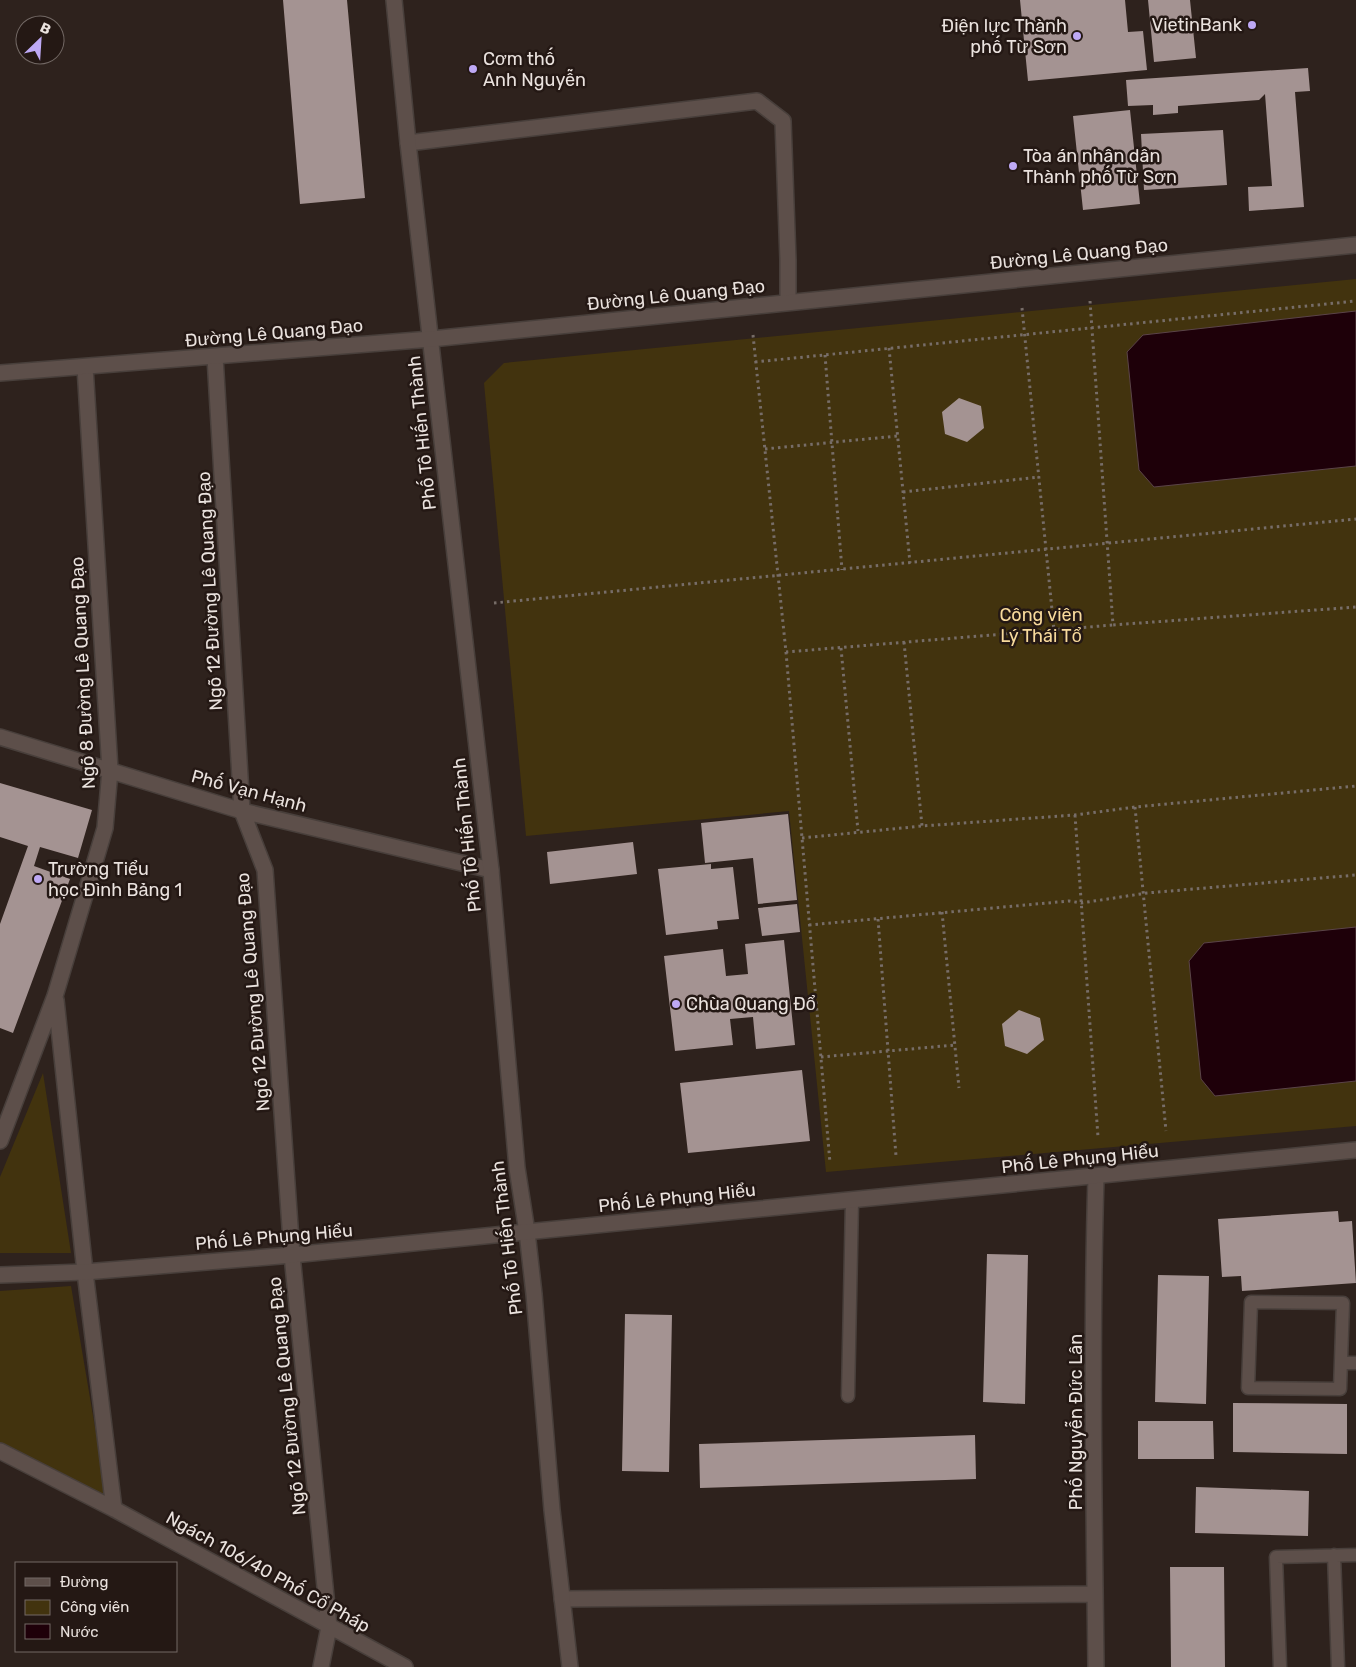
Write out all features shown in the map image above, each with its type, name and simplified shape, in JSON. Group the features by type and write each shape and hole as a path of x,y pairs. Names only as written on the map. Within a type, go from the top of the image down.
{"street":[{"name":"Phố Tô Hiến Thành","path":"394,0 408,143 491,870 517,1168 534,1294 552,1510 570,1667"},
{"path":"408,143 757,101 783,121 788,302"},
{"name":"Đường Lê Quang Đạo","path":"0,374 431,339 1356,245"},
{"name":"Ngõ 12 Đường Lê Quang Đạo","path":"215,357 242,811 265,870 292,1255 329,1627 321,1667"},
{"name":"Ngõ 8 Đường Lê Quang Đạo","path":"0,1140 55,996 105,828 110,770 85,368"},
{"name":"Phố Vạn Hạnh","path":"0,737 242,811 491,870"},
{"path":"55,996 85,1272 114,1509"},
{"name":"Phố Lê Phụng Hiểu","path":"0,1275 85,1272 292,1255 1356,1150"},
{"name":"Phố Nguyễn Đức Lân","path":"1096,1176 1094,1231 1096,1667"},
{"name":"Ngách 106/40 Phố Cổ Pháp","path":"0,1451 114,1509 405,1667"},
{"path":"562,1599 1095,1594"}],"lane":[{"path":"848,1396 852,1201"},
{"path":"1252,1302 1344,1303 1342,1363 1340,1389 1248,1388 1252,1302"},
{"path":"1342,1363 1356,1363"},
{"path":"1334,1555 1338,1667"},
{"path":"1280,1667 1276,1557 1356,1555"}],"path":[{"path":"1090,301 1112,625"},
{"path":"755,362 1356,301"},
{"path":"1022,308 1054,630"},
{"path":"753,335 786,652 830,1163"},
{"path":"888,348 910,563"},
{"path":"825,355 842,570"},
{"path":"765,449 897,436"},
{"path":"903,492 1039,476"},
{"path":"494,602 842,570 1356,519"},
{"path":"786,652 1356,607"},
{"path":"904,642 922,826"},
{"path":"841,648 858,831"},
{"path":"802,838 858,831 1075,815 1135,807 1356,786"},
{"path":"1135,807 1166,1131"},
{"path":"1075,815 1098,1137"},
{"path":"809,925 1069,901 1081,903 1143,894 1356,875"},
{"path":"942,912 959,1088"},
{"path":"878,919 896,1156"},
{"path":"821,1057 955,1046"}],"green space":[{"name":"Công viên Lý Thái Tổ","path":"1356,279 1356,1126 826,1172 789,811 526,836 484,383 504,363"},
{"path":"43,1073 71,1253 0,1253 0,1177"},
{"path":"71,1286 107,1498 0,1445 0,1291"}],"water":[{"path":"1356,311 1356,466 1154,487 1139,470 1127,352 1143,335"},
{"path":"1356,927 1356,1081 1215,1096 1201,1079 1189,961 1204,943"}],"building":[{"path":"283,0 347,0 365,198 300,204"},
{"name":"Điện lực Thành phố Từ Sơn","path":"1020,0 1125,0 1128,32 1143,31 1147,70 1028,81"},
{"path":"1148,0 1190,0 1196,58 1154,62"},
{"path":"1308,68 1310,91 1295,92 1304,207 1249,211 1248,187 1272,186 1265,94 1259,100 1178,106 1178,113 1153,115 1153,105 1128,106 1126,80"},
{"path":"1130,110 1140,204 1083,210 1073,116"},
{"path":"1223,130 1227,185 1144,190 1141,134"},
{"path":"959,398 981,406 984,428 967,442 945,434 942,412"},
{"name":"Trường Tiểu học Đình Bảng 1","path":"0,783 92,810 78,858 40,847 34,866 70,879 13,1033 0,1028 0,924 28,846 0,837"},
{"path":"788,814 797,900 758,904 753,858 705,863 701,823"},
{"path":"633,842 637,874 550,884 547,852"},
{"path":"711,864 711,869 733,867 739,919 717,921 718,929 666,935 658,869"},
{"path":"797,904 800,932 762,936 758,908"},
{"path":"784,940 795,1045 756,1049 753,1017 730,1019 733,1045 675,1051 664,956 723,949 726,976 748,974 745,944"},
{"path":"1019,1010 1040,1018 1044,1040 1027,1054 1005,1046 1002,1024"},
{"path":"802,1070 810,1141 688,1153 680,1083"},
{"path":"1338,1211 1339,1222 1352,1221 1356,1283 1242,1291 1241,1276 1222,1277 1218,1219"},
{"path":"987,1254 1028,1255 1025,1404 983,1402"},
{"path":"1158,1275 1209,1276 1206,1404 1155,1402"},
{"path":"625,1314 672,1315 669,1472 622,1471"},
{"path":"1233,1403 1347,1404 1347,1454 1233,1452"},
{"path":"1138,1421 1213,1421 1214,1459 1138,1459"},
{"path":"975,1435 976,1479 700,1488 699,1444"},
{"path":"1196,1487 1309,1491 1308,1536 1195,1533"},
{"path":"1170,1567 1224,1567 1225,1667 1171,1667"}],"place":[{"name":"VietinBank","path":"1252,25"},
{"name":"Điện lực Thành phố Từ Sơn","path":"1077,36"},
{"name":"Cơm thố Anh Nguyễn","path":"473,69"},
{"name":"Tòa án nhân dân Thành phố Từ Sơn","path":"1013,166"},
{"name":"Trường Tiểu học Đình Bảng 1","path":"38,879"},
{"name":"Chùa Quang Đổ","path":"676,1004"}]}
